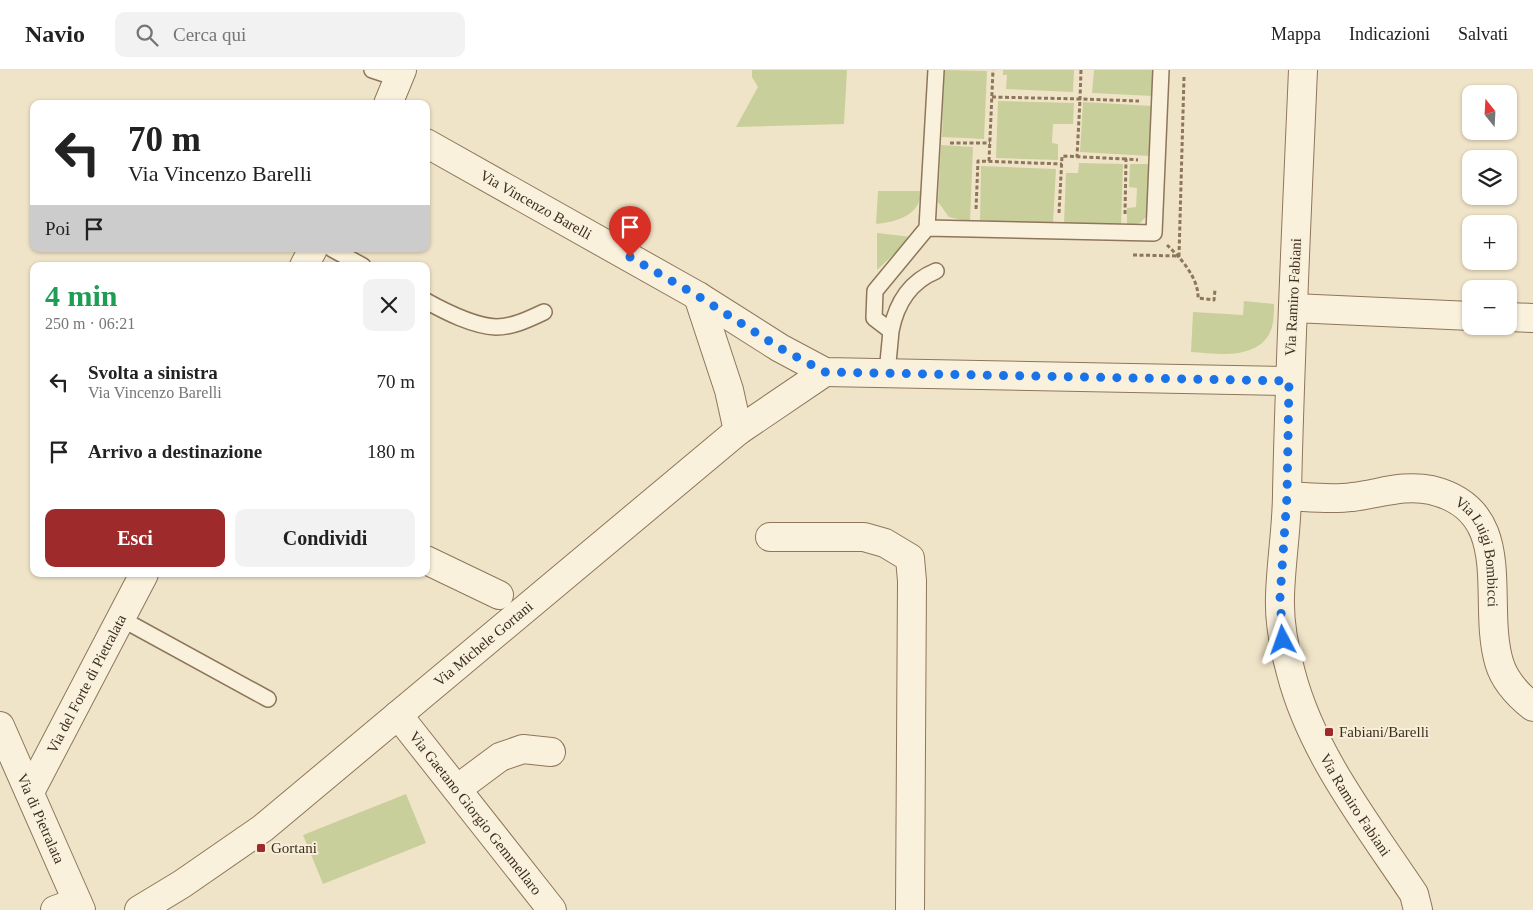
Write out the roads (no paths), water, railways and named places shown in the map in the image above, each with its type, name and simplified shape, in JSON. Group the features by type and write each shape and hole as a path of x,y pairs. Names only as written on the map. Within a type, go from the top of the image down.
{"street":[{"name":"Via Ramiro Fabiani","path":"1303,70 1289,381 1287,496 1280,598 1283,640 1292,675 1318,740 1343,786 1414,894 1418,910"},
{"path":"390,100 401,74"},
{"name":"Via Vincenzo Barelli","path":"430,145 698,296 780,348 825,372 1289,381"},
{"path":"698,296 729,390 738,430"},
{"path":"1293,308 1462,316"},
{"path":"1517,317 1533,318"},
{"name":"Via Michele Gortani","path":"138,910 182,884 263,828 738,430 825,372"},
{"name":"Via Luigi Bombicci","path":"1287,496 1352,497 1398,488 1415,488 1431,490 1461,502 1482,526 1489,542 1492,559 1494,635 1499,664 1510,684 1533,707"},
{"path":"770,536 864,537 885,542 910,558 912,590 910,910"},
{"path":"430,562 499,595"},
{"name":"Via del Forte di Pietralata","path":"30,792 142,577"},
{"name":"Via Gaetano Giorgio Gemmellaro","path":"398,715 552,910"},
{"name":"Via di Pietralata","path":"0,726 30,792 71,907"},
{"path":"457,789 500,757 523,749 551,752"}],"lane":[{"path":"372,70 401,74"},
{"path":"890,331 874,318 875,291 927,228 936,70"},
{"path":"927,228 1154,233 1161,70"},
{"path":"337,252 356,262"},
{"path":"887,373 890,331 899,303 912,288 936,271"},
{"path":"430,303 470,321 495,327 519,323 544,312"},
{"path":"120,618 268,700"}],"place":[{"name":"Fabiani/Barelli","path":"1329,732"},
{"name":"Gortani","path":"261,848"}]}
